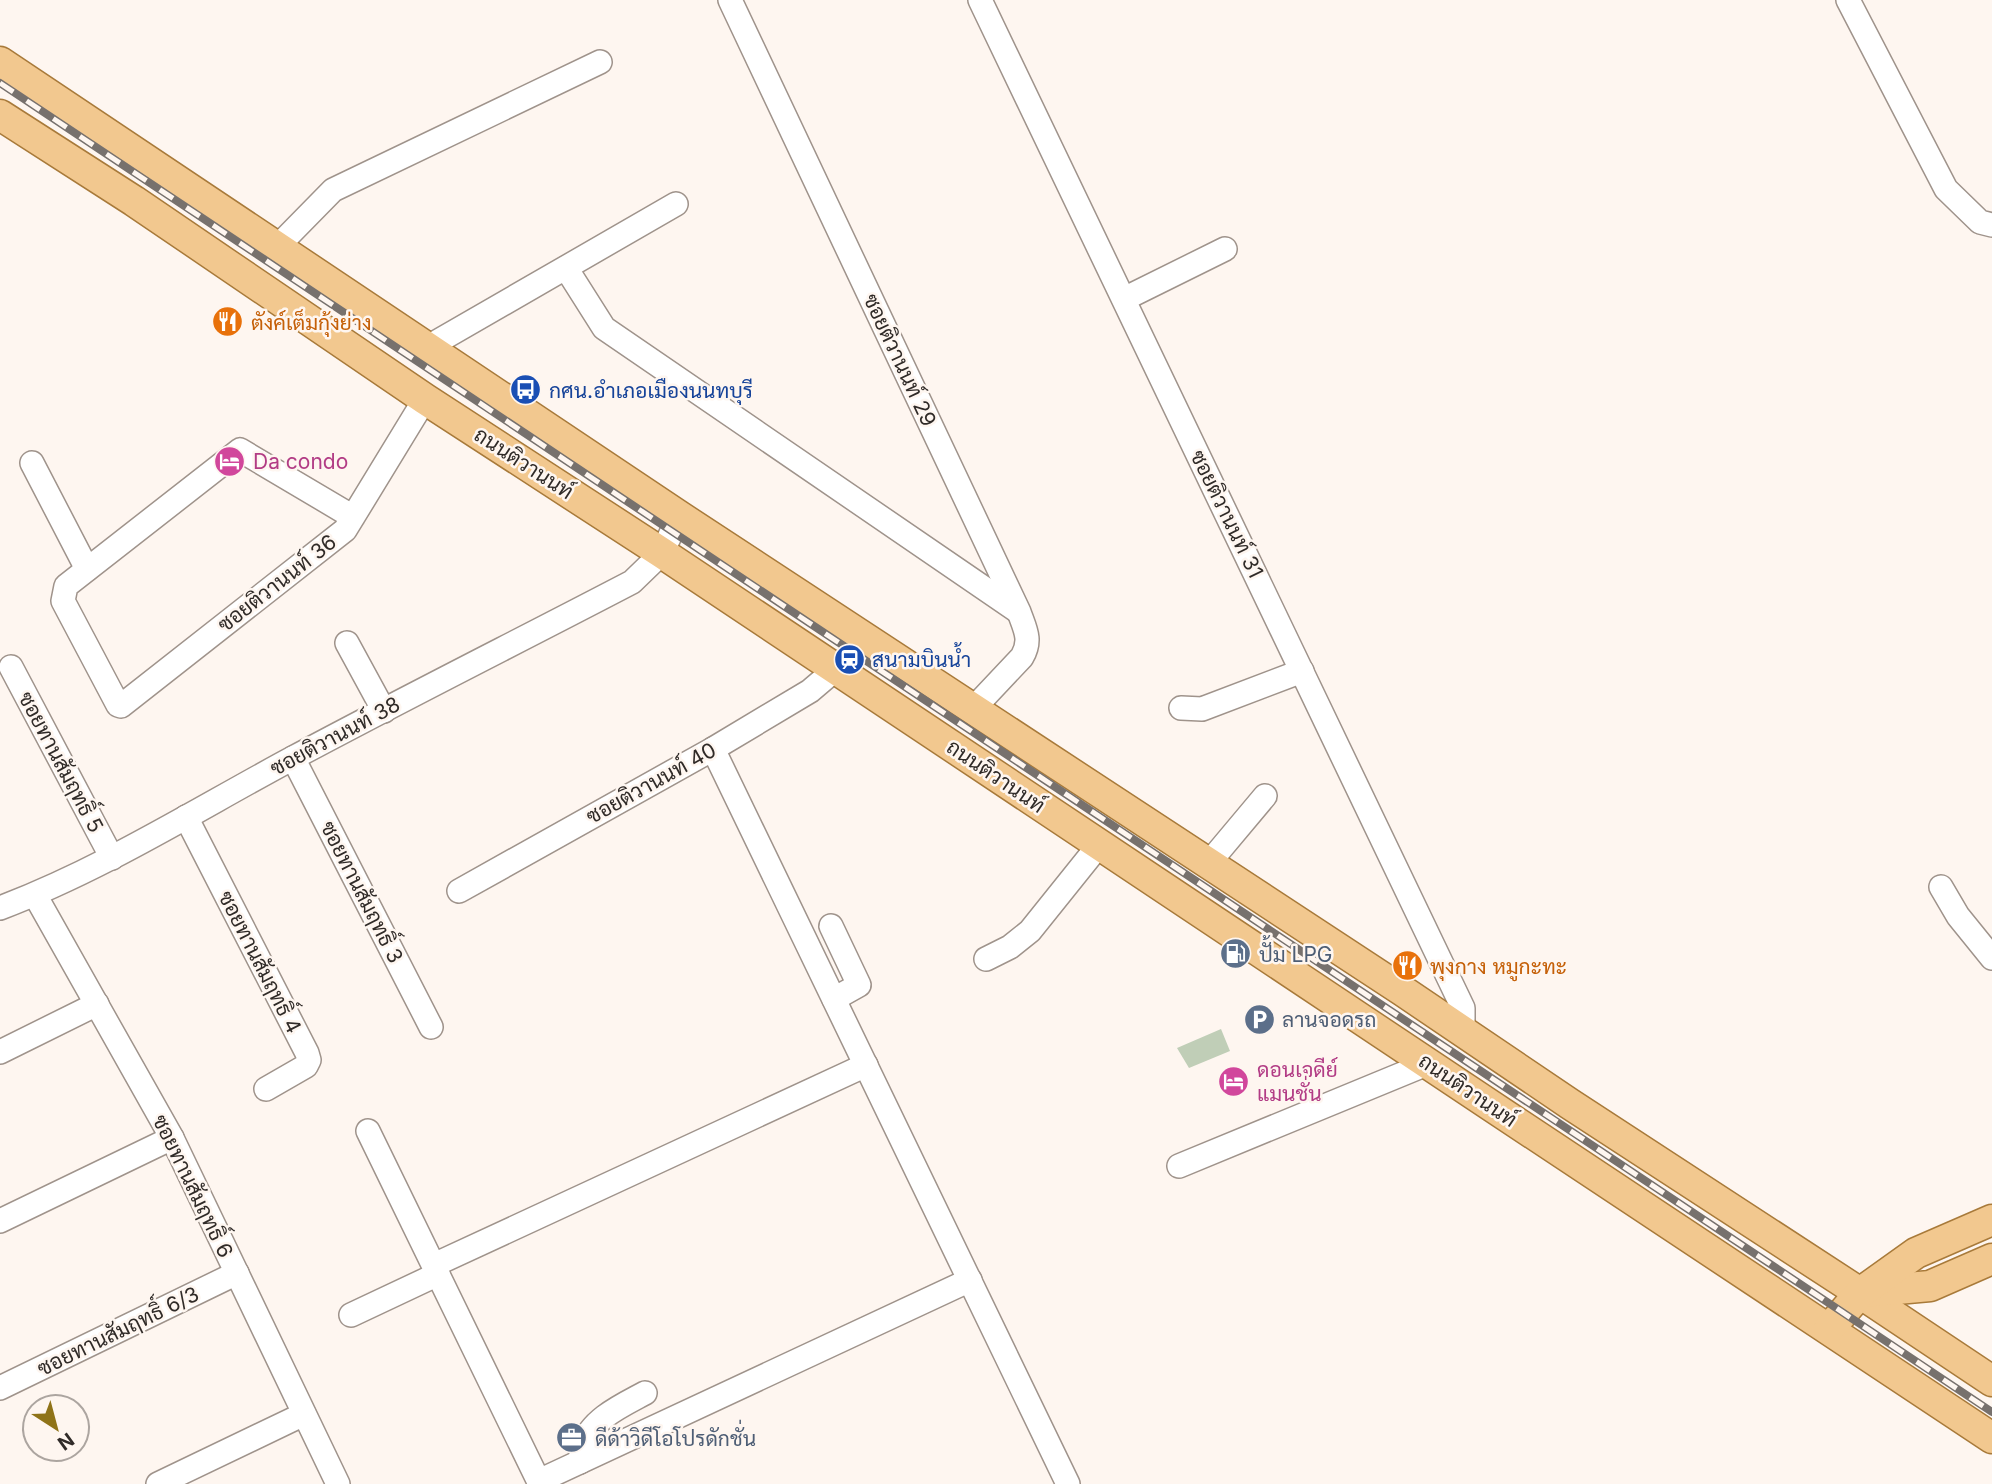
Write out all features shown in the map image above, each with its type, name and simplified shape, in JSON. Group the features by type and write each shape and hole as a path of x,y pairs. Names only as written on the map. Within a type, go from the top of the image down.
{"main road":[{"name":"ถนนติวานนท์","path":"0,62 680,516 1992,1381"},
{"name":"ถนนติวานนท์","path":"0,115 134,201 425,399 837,668 1992,1438"},
{"path":"1829,1329 1860,1293 1916,1253 1992,1220"},
{"path":"1860,1293 1930,1286 1992,1259"}],"street":[{"name":"ซอยติวานนท์ 29","path":"730,0 1019,612 1028,638 1022,657 973,709"},
{"name":"ซอยติวานนท์ 31","path":"981,0 1463,1007 1463,1031"},
{"path":"1847,0 1946,189 1980,222 1992,225"},
{"path":"278,246 333,190 600,62"},
{"path":"428,348 676,204"},
{"path":"1124,299 1225,249"},
{"path":"566,268 604,328 1019,612"},
{"name":"ซอยติวานนท์ 36","path":"87,569 65,586 63,601 118,705 121,706 345,530 425,399"},
{"path":"32,463 87,569 240,450 353,517"},
{"name":"ซอยติวานนท์ 38","path":"0,908 35,895 111,858 293,758 632,582 662,552 680,516"},
{"path":"347,643 384,710"},
{"name":"ซอยทานสัมฤทธิ์ 5","path":"10,667 111,858"},
{"name":"ซอยติวานนท์ 40","path":"459,891 713,749 810,691 837,668"},
{"path":"1181,708 1202,709 1302,671"},
{"path":"713,749 1068,1484"},
{"name":"ซอยทานสัมฤทธิ์ 3","path":"293,758 431,1027"},
{"path":"1208,864 1265,796"},
{"name":"ซอยทานสัมฤทธิ์ 4","path":"186,817 307,1053 309,1060 306,1066 266,1089"},
{"path":"986,959 1010,947 1030,931 1099,845"},
{"path":"1941,887 1958,916 1992,958"},
{"name":"ซอยทานสัมฤทธิ์ 6","path":"35,895 172,1138 338,1484"},
{"path":"831,926 859,985 834,999"},
{"path":"0,1052 97,1004"},
{"path":"1179,1167 1429,1063"},
{"path":"351,1315 436,1269 866,1065"},
{"path":"368,1131 539,1483 970,1280"},
{"path":"0,1221 172,1138"},
{"name":"ซอยทานสัมฤทธิ์ 6/3","path":"0,1388 237,1273"},
{"path":"580,1462 583,1443 595,1427 613,1411 645,1393"},
{"path":"158,1484 304,1414"}],"green space":[{"path":"1221,1029 1230,1051 1189,1068 1177,1048"}],"railway":[{"path":"0,83 1992,1412"}],"place":[{"name":"ตังค์เต็มกุ้งย่าง","path":"228,322"},
{"name":"กศน.อำเภอเมืองนนทบุรี","path":"526,390"},
{"name":"Da condo","path":"230,461"},
{"name":"สนามบินน้ำ","path":"849,659"},
{"name":"ปั้ม LPG","path":"1236,954"},
{"name":"พุงกาง หมูกะทะ","path":"1407,966"},
{"name":"ลานจอดรถ","path":"1259,1019"},
{"name":"ดอนเจดีย์ แมนชั่น","path":"1234,1081"},
{"name":"ดีด้าวิดีโอโปรดักชั่น","path":"572,1438"}]}
